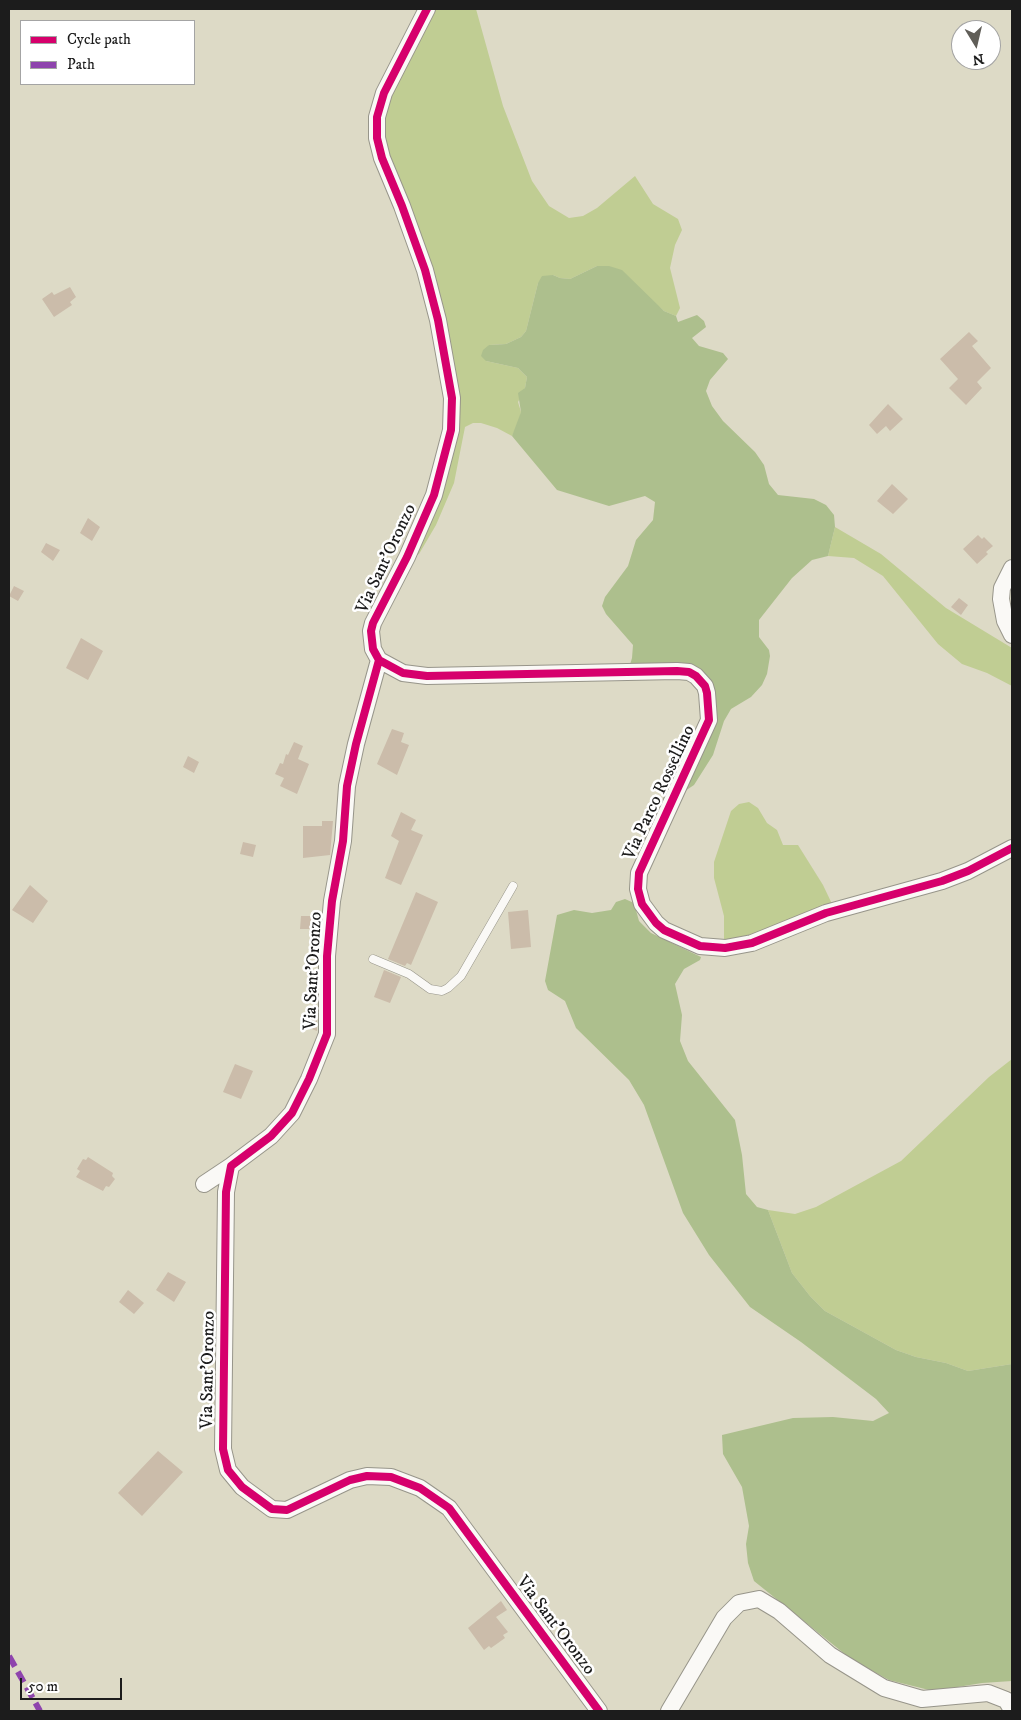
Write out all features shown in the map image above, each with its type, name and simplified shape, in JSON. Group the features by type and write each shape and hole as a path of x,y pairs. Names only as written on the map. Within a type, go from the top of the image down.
{"street":[{"name":"Via Sant'Oronzo","path":"204,1184 272,1136 292,1113 328,1034 327,956 332,901 343,841 347,786 379,660 371,641 373,622 407,556 434,494 451,430 452,398 438,320 425,270 382,158 377,138 377,117 384,93 427,9"},
{"path":"1012,568 1002,588 1001,599 1004,621 1012,635"},
{"name":"Via Parco Rossellino","path":"379,660 403,673 427,676 677,671 689,672 696,676 705,686 709,720 640,873 638,888 642,904 656,923 664,930 700,946 724,948 752,943 826,913 951,878 989,862 1012,848"},
{"name":"Via Sant'Oronzo","path":"231,1166 226,1192 223,1449 228,1470 242,1487 272,1509 286,1510 350,1480 368,1476 391,1477 420,1488 449,1508 599,1711"},
{"path":"669,1711 724,1618 739,1603 759,1599 779,1611 830,1655 884,1688 922,1699 988,1693 1006,1700 1012,1710"}],"lane":[{"path":"373,959 410,974 430,989 442,990 448,988 461,976 513,886"}],"green space":[{"path":"432,9 476,9 503,106 532,181 549,206 569,218 583,216 597,208 635,176 653,204 678,219 682,230 675,245 670,268 680,308 676,316 664,311 651,300 597,266 570,279 553,275 538,283 526,331 521,337 506,344 489,345 486,361 518,368 527,377 525,388 518,402 521,412 519,423 512,436 497,428 481,423 473,423 465,427 454,483 436,525 419,554 411,558 456,415 386,156 381,117"},
{"path":"597,266 609,266 622,270 664,311 676,316 678,322 697,315 704,321 706,327 692,338 699,346 723,353 728,359 710,380 706,391 712,406 723,421 755,452 764,465 769,484 778,495 814,499 826,505 834,515 835,527 828,556 812,560 792,578 759,620 759,637 769,650 770,656 767,674 762,685 751,697 731,709 724,721 713,755 694,785 682,793 710,731 704,678 629,668 633,645 606,614 602,606 605,597 628,566 636,540 653,520 655,502 645,496 609,506 557,490 512,436 521,412 518,393 525,388 527,377 518,368 486,361 481,356 483,350 489,345 506,344 521,337 526,331 538,283 542,276 553,275 570,279"},
{"path":"835,527 881,554 946,608 1012,648 1012,686 987,673 962,664 938,644 883,576 854,558 828,556"},
{"path":"749,802 758,808 767,823 777,830 783,845 798,845 823,885 833,906 773,931 724,943 724,916 714,878 714,862 731,811 739,804"},
{"path":"625,899 634,903 639,921 651,933 701,957 700,960 684,969 675,984 682,1015 680,1041 688,1061 735,1120 742,1155 746,1194 757,1207 768,1210 792,1273 810,1296 825,1311 896,1350 916,1357 946,1363 968,1371 1012,1364 1012,1681 982,1683 933,1691 889,1680 851,1659 754,1581 748,1563 746,1544 749,1526 742,1487 723,1454 722,1435 793,1418 833,1417 873,1421 889,1413 876,1399 801,1342 750,1307 709,1255 683,1213 644,1105 629,1080 576,1028 565,1001 548,990 545,981 557,915 574,910 592,913 611,910 616,902"},
{"path":"1012,1059 1012,1364 968,1371 946,1363 916,1357 896,1350 825,1311 792,1273 768,1210 795,1214 816,1207 901,1161 989,1077"}],"building":[{"path":"70,287 76,297 70,302 72,305 54,317 42,299 52,292 54,295"},
{"path":"969,332 978,341 972,346 991,368 977,382 982,388 966,405 949,388 958,379 940,359"},
{"path":"888,404 903,419 890,431 886,426 877,434 869,425"},
{"path":"892,484 908,499 893,514 877,501"},
{"path":"88,518 100,527 92,541 80,533"},
{"path":"978,535 982,539 984,537 993,546 986,552 988,554 977,564 963,549"},
{"path":"46,543 60,550 53,561 41,552"},
{"path":"14,586 24,591 18,601 9,596"},
{"path":"959,598 968,605 961,615 951,607"},
{"path":"81,638 103,651 88,680 66,668"},
{"path":"392,729 404,733 401,742 409,745 397,775 377,764"},
{"path":"294,742 303,746 298,759 309,764 297,794 280,786 284,778 275,774 280,763 283,764 286,754 288,755"},
{"path":"188,756 199,762 194,773 183,767"},
{"path":"401,812 416,820 411,830 423,835 401,885 385,878 399,841 391,836"},
{"path":"322,821 333,821 330,855 303,858 303,826 322,826"},
{"path":"243,842 256,845 253,857 240,854"},
{"path":"30,885 48,901 33,923 12,910"},
{"path":"416,892 438,902 411,965 407,963 405,966 388,959"},
{"path":"528,910 531,947 511,949 508,912"},
{"path":"301,916 314,916 313,929 300,929"},
{"path":"384,970 401,977 390,1003 374,997"},
{"path":"309,1014 317,1017 317,1031 304,1026"},
{"path":"235,1064 253,1071 241,1099 223,1092"},
{"path":"88,1157 113,1173 112,1176 115,1179 103,1191 76,1177 80,1171 77,1169 83,1159 86,1160"},
{"path":"168,1272 186,1282 174,1302 156,1290"},
{"path":"128,1290 144,1303 134,1314 119,1302"},
{"path":"158,1451 183,1472 142,1516 118,1493"},
{"path":"501,1601 507,1610 496,1617 508,1632 503,1635 505,1638 491,1648 489,1646 484,1650 468,1628"}],"marked path":[{"path":"9,1656 40,1711"}],"cycle path":[{"path":"427,9 384,93 377,117 377,138 382,158 425,270 438,320 452,398 451,430 434,495 407,557 373,623 371,631 373,649 379,660 356,744 347,786 343,841 332,901 327,956 327,1034 309,1079 292,1113 271,1136 231,1166 226,1192 223,1449 228,1470 242,1487 272,1509 287,1510 350,1480 367,1476 391,1477 420,1488 449,1508 599,1711"},
{"path":"379,660 403,673 427,676 677,671 689,672 696,676 705,686 709,720 639,873 638,889 642,904 656,923 664,930 700,946 725,948 752,943 826,913 942,881 968,871 1012,848"}]}
